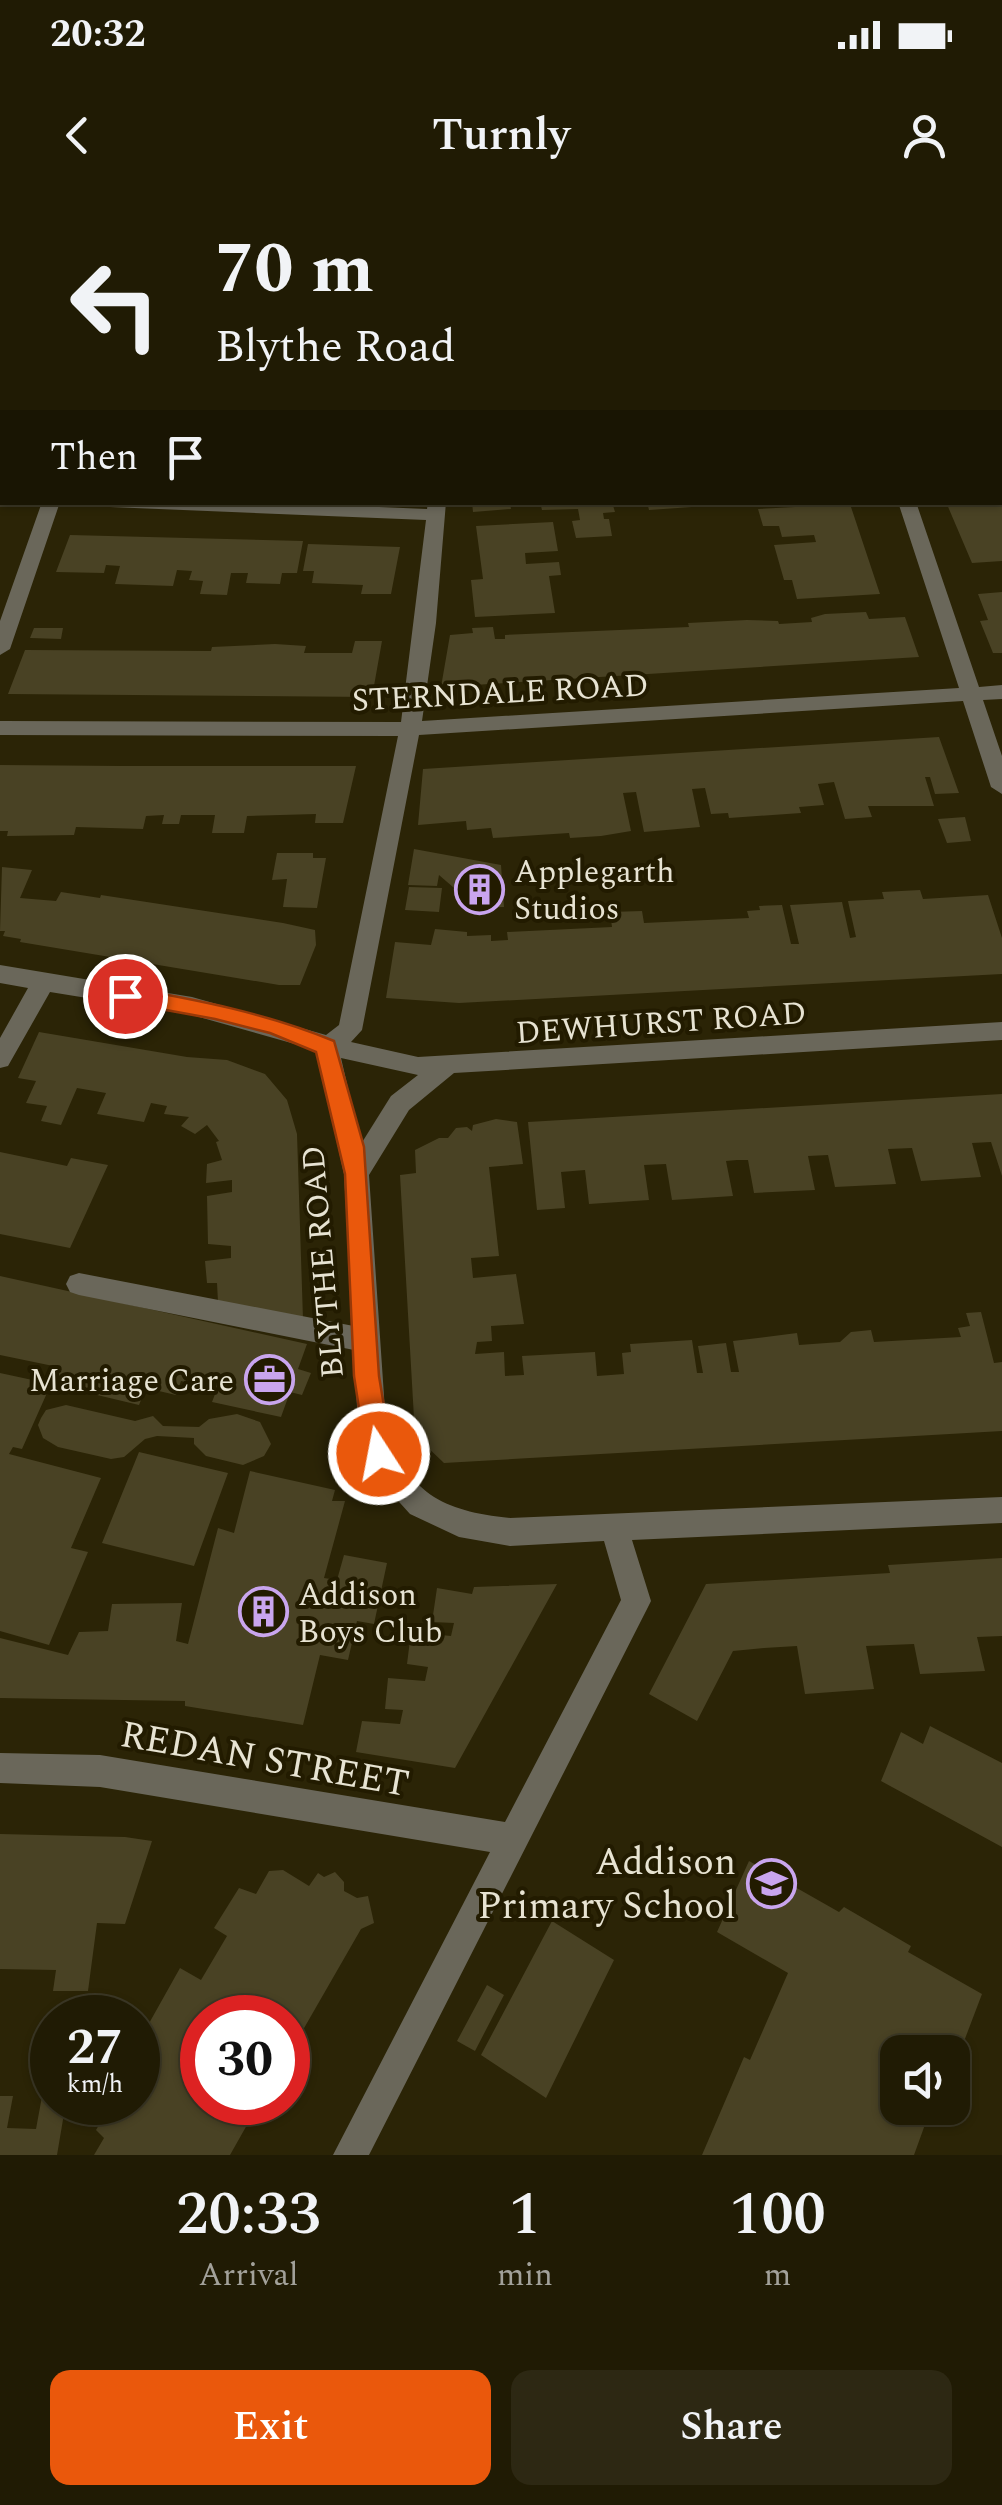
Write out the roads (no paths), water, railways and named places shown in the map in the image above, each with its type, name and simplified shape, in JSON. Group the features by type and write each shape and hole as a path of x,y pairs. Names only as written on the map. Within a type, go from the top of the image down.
{"street":[{"path":"0,648 50,505"},
{"path":"0,974 215,1011 275,1026 327,1047 350,1030 410,730 426,623 436,509 250,505"},
{"path":"908,505 1002,788"},
{"name":"STERNDALE ROAD","path":"0,728 410,730 1002,692"},
{"path":"0,1059 43,983"},
{"name":"DEWHURST ROAD","path":"327,1047 369,1060 445,1068 1002,1031"},
{"name":"BLYTHE ROAD","path":"327,1047 328,1066 356,1174 372,1425 379,1454 394,1482 416,1502 456,1525 481,1530 1002,1510"},
{"path":"356,1174 400,1102 445,1068"},
{"path":"79,1284 364,1340"},
{"path":"350,2155 636,1601 614,1526"},
{"name":"REDAN STREET","path":"0,1768 100,1771 515,1840"}],"place":[{"name":"Applegarth Studios","path":"479,889"},
{"name":"Marriage Care","path":"269,1380"},
{"name":"Addison Boys Club","path":"263,1612"},
{"name":"Addison Primary School","path":"771,1883"}]}
